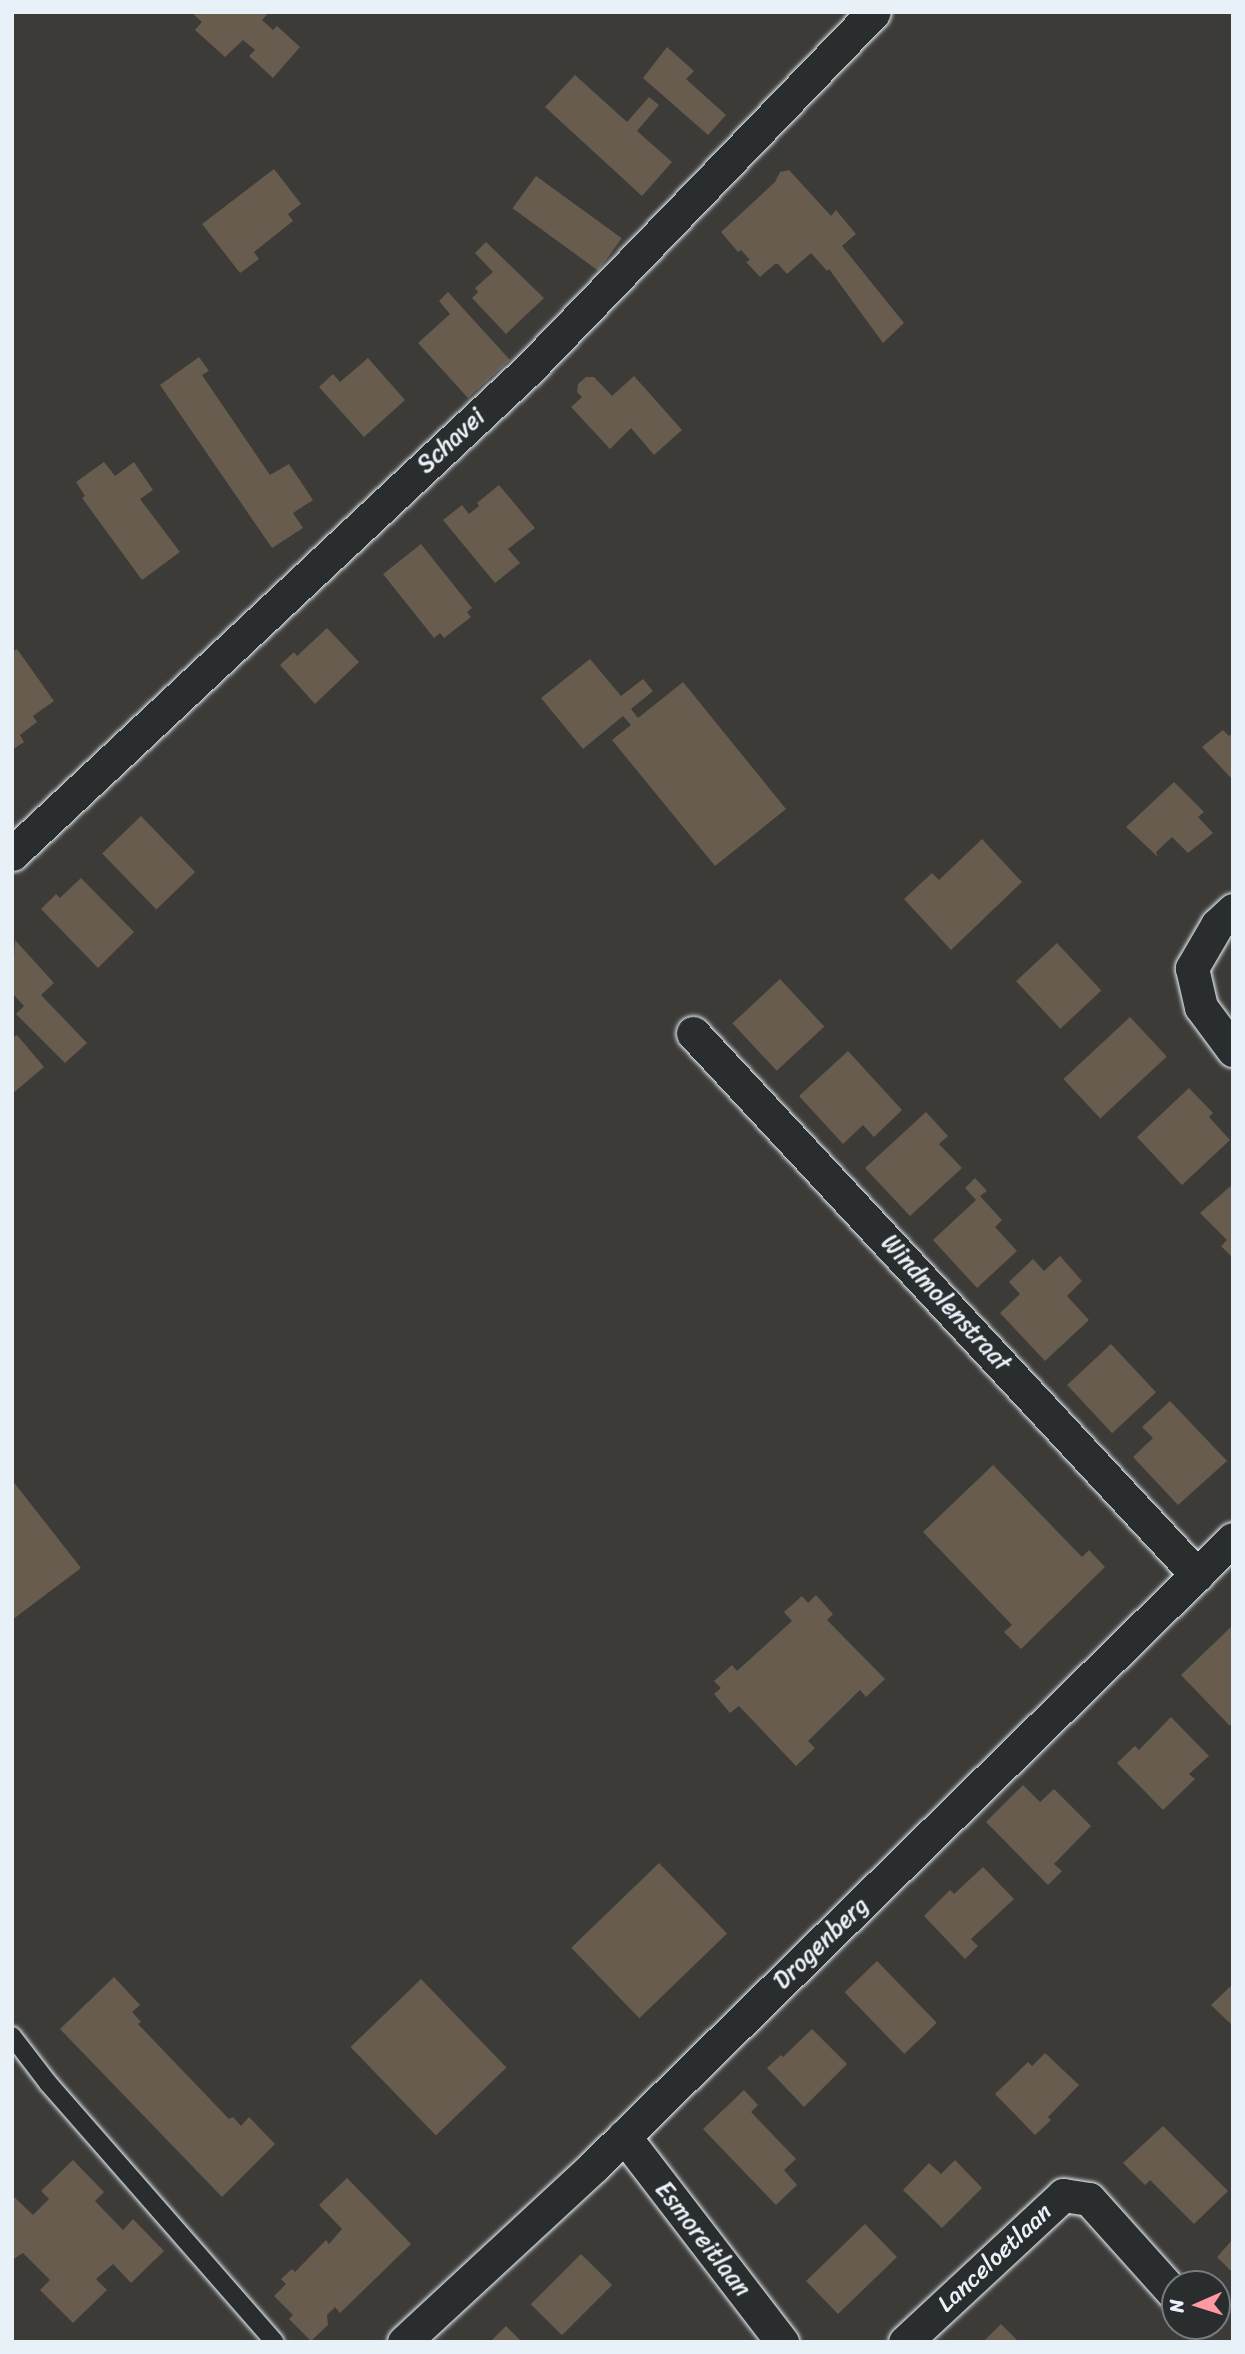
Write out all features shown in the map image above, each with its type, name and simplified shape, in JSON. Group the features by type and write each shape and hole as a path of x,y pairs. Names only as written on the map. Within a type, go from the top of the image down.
{"street":[{"name":"Schavei","path":"12,854 529,369 874,12"},
{"path":"1233,910 1217,925 1192,968 1201,1007 1233,1049"},
{"name":"Windmolenstraat","path":"693,1034 1197,1574"},
{"name":"Drogenberg","path":"404,2342 624,2136 1233,1539"},
{"name":"Esmoreitlaan","path":"624,2136 782,2342"},
{"name":"Lanceloetlaan","path":"905,2342 1063,2195 1089,2199 1161,2279"}],"lane":[{"path":"12,2036 57,2093 275,2342"}],"building":[{"path":"191,12 269,12 262,20 273,30 277,26 300,47 273,78 249,56 255,50 243,40 225,57 195,30 202,22"},
{"path":"667,47 694,71 686,79 726,115 708,135 643,78"},
{"path":"575,75 627,122 649,97 659,105 637,131 672,162 642,196 545,107"},
{"path":"274,169 301,204 288,214 293,221 254,252 259,259 240,273 202,224"},
{"path":"789,170 831,216 836,210 856,234 842,246 904,323 883,343 829,269 827,271 811,253 787,274 775,264 760,277 746,262 750,260 741,250 738,252 721,232 775,182 780,172"},
{"path":"536,176 622,238 598,271 512,208"},
{"path":"486,242 544,298 506,334 472,298 478,292 475,288 493,272 475,253"},
{"path":"448,292 510,360 468,398 418,343 450,314 439,301"},
{"path":"199,357 209,371 202,375 270,475 289,464 313,500 293,513 303,528 272,548 160,385"},
{"path":"368,358 405,400 364,437 319,387 333,374 340,382"},
{"path":"634,376 682,430 654,455 631,428 610,449 571,407 582,397 577,392 578,384 586,377 594,377 612,396"},
{"path":"104,462 115,476 134,462 153,490 140,499 180,552 142,580 82,498 85,496 76,482"},
{"path":"499,485 535,528 508,549 520,563 495,583 443,520 462,505 469,514 479,506 477,503"},
{"path":"421,544 472,608 467,612 471,617 444,638 440,633 434,638 383,574"},
{"path":"327,628 359,662 315,704 280,665 294,652 297,656"},
{"path":"17,649 54,701 33,716 37,722 20,735 24,742 12,750 12,652"},
{"path":"590,659 621,696 643,679 653,691 631,709 638,718 683,682 786,809 715,866 612,740 631,725 623,716 583,749 541,698"},
{"path":"1223,730 1229,736 1233,732 1233,780 1202,747"},
{"path":"1174,782 1204,812 1198,817 1213,833 1188,853 1172,837 1156,852 1158,857 1126,827"},
{"path":"141,816 195,872 156,910 102,854"},
{"path":"982,839 1022,882 951,950 904,899 932,873 939,880"},
{"path":"81,878 134,932 98,968 41,909 56,894 60,898"},
{"path":"15,940 54,983 41,995 87,1043 65,1063 16,1014 24,1006 12,993"},
{"path":"1057,943 1101,991 1060,1029 1016,981"},
{"path":"780,979 824,1027 777,1071 732,1023"},
{"path":"1130,1017 1167,1056 1100,1119 1063,1079"},
{"path":"17,1035 44,1067 12,1094 12,1038"},
{"path":"848,1051 902,1110 874,1137 863,1125 843,1144 799,1096"},
{"path":"1189,1088 1213,1113 1209,1117 1230,1140 1182,1185 1137,1137"},
{"path":"926,1112 948,1136 939,1144 962,1168 910,1216 865,1168"},
{"path":"975,1178 987,1191 980,1196 1002,1220 995,1227 1017,1251 977,1288 933,1240 976,1200 965,1188"},
{"path":"1233,1184 1233,1258 1221,1246 1227,1240 1200,1213"},
{"path":"1060,1256 1082,1281 1067,1296 1089,1320 1045,1361 1000,1313 1020,1294 1009,1282 1033,1259 1044,1271"},
{"path":"1111,1344 1156,1392 1112,1433 1067,1385"},
{"path":"1170,1401 1227,1461 1178,1505 1133,1457 1153,1438 1142,1427"},
{"path":"993,1465 1082,1557 1089,1550 1105,1567 1021,1649 1004,1632 1012,1625 923,1532"},
{"path":"12,1480 81,1568 12,1620"},
{"path":"816,1595 833,1614 827,1620 885,1679 866,1697 860,1690 808,1741 815,1748 796,1766 739,1706 730,1713 714,1694 721,1688 714,1681 732,1665 737,1671 792,1621 784,1612 802,1596 808,1603"},
{"path":"1233,1625 1233,1722 1230,1726 1181,1675"},
{"path":"1171,1717 1209,1756 1189,1774 1195,1779 1163,1810 1117,1763 1135,1746 1139,1750"},
{"path":"1023,1785 1040,1802 1054,1789 1091,1826 1054,1864 1062,1871 1048,1885 986,1822"},
{"path":"659,1863 727,1933 639,2018 571,1948"},
{"path":"983,1867 1014,1899 971,1939 978,1946 965,1959 924,1916 950,1890 954,1894"},
{"path":"877,1961 937,2023 904,2054 845,1992"},
{"path":"114,1977 140,2005 132,2012 141,2022 138,2024 229,2119 233,2117 241,2126 249,2117 275,2144 222,2197 60,2029"},
{"path":"421,1979 506,2067 436,2136 351,2047"},
{"path":"1233,1984 1233,2026 1211,2005"},
{"path":"812,2029 847,2064 804,2107 767,2068 781,2055 783,2057"},
{"path":"1045,2053 1079,2085 1048,2117 1051,2120 1035,2135 995,2094 1028,2062 1032,2066"},
{"path":"744,2090 758,2105 751,2112 796,2159 784,2170 797,2185 776,2205 703,2129"},
{"path":"1163,2126 1228,2191 1194,2224 1150,2180 1145,2185 1123,2163"},
{"path":"73,2160 104,2192 95,2201 123,2230 133,2219 164,2251 131,2283 113,2264 96,2279 107,2290 73,2323 40,2290 50,2280 23,2253 12,2260 12,2195 33,2215 49,2199 41,2191"},
{"path":"955,2160 982,2188 942,2228 903,2190 929,2163 941,2174"},
{"path":"347,2178 411,2244 340,2313 335,2307 327,2315 328,2325 311,2341 289,2319 293,2315 274,2296 286,2284 281,2279 292,2269 295,2272 326,2240 329,2244 342,2229 319,2205"},
{"path":"865,2224 897,2257 838,2314 806,2281"},
{"path":"1233,2239 1233,2273 1217,2257"},
{"path":"581,2254 612,2285 562,2335 531,2304"},
{"path":"1001,2324 1019,2342 983,2342"},
{"path":"506,2326 522,2342 490,2342"}]}
